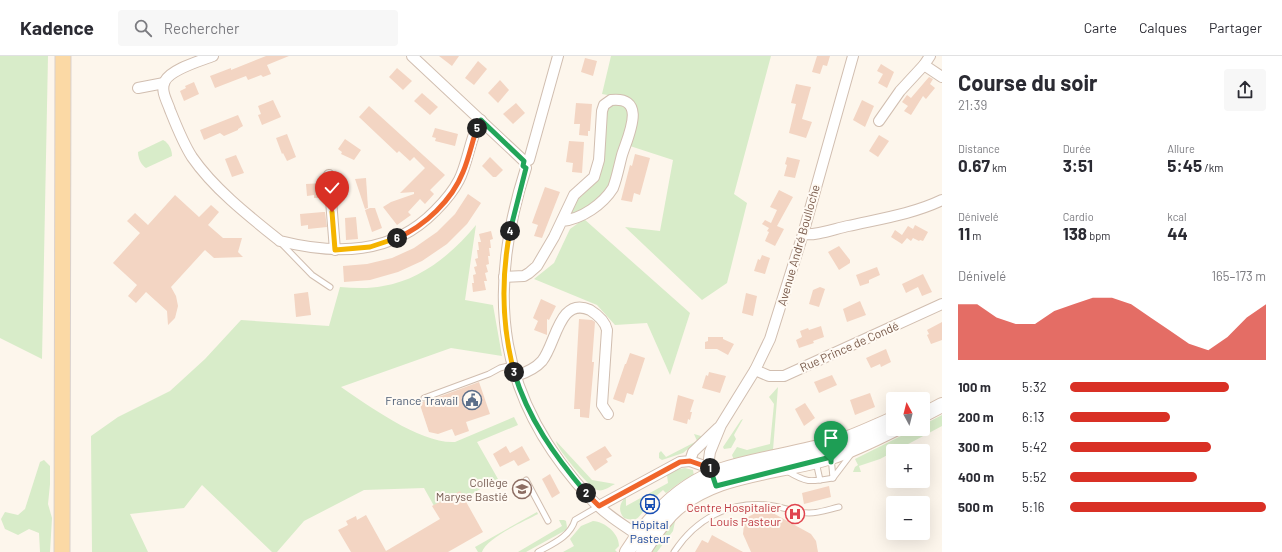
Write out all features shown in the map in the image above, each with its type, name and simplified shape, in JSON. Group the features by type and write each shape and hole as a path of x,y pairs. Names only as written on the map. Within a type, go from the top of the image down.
{"main road":[{"path":"62,552 63,56"},
{"path":"930,401 942,395"},
{"path":"930,411 942,405"},
{"path":"627,552 643,543 671,514 695,496 713,476 730,468 837,442 886,425"},
{"path":"713,476 782,469 831,457 856,448 886,427"}],"street":[{"path":"213,56 169,75 164,83 164,93 173,117 191,155 197,164 214,184 280,241 312,248 335,250 361,249 381,244 408,233 429,218 450,194 458,182 466,164 476,129 481,120"},
{"path":"412,56 526,163"},
{"path":"558,56 526,163 510,229 504,278 504,313 512,365 530,415 566,469 599,506 643,543"},
{"name":"Avenue André Boulloche","path":"721,425 755,370 774,326 803,234 853,56"},
{"path":"879,121 900,91 924,65 930,56"},
{"path":"924,65 942,77"},
{"path":"138,88 164,83"},
{"path":"504,278 524,276 537,266 562,221 574,195 590,182 596,173 599,160 602,111 604,105 611,100 623,101 631,107 634,118 613,188 608,195 594,207 570,220 562,221"},
{"path":"329,175 335,250"},
{"path":"803,234 808,235 907,213 942,200"},
{"name":"Rue Prince de Condé","path":"755,370 769,376 784,376 942,304"},
{"path":"516,376 534,368 544,359 567,311 576,308 589,310 600,318 605,324 607,330 602,405 608,414"},
{"path":"690,461 693,452 721,425"},
{"path":"713,476 709,459 710,452 721,425"},
{"path":"599,506 680,462 690,461 713,476"}],"lane":[{"path":"280,241 312,275 330,287"},
{"path":"424,398 489,374 500,368 512,365"},
{"path":"820,480 816,461 822,452 876,433 886,427"},
{"path":"782,469 801,480 811,482 833,478 856,448"},
{"path":"831,457 833,478"},
{"path":"526,480 548,521"},
{"path":"674,552 684,537 693,528 712,516 733,506 750,504 767,505 809,513 839,507"},
{"path":"538,552 560,539 572,528 575,520 599,506"}],"green space":[{"path":"0,56 48,56 42,359 0,338"},
{"path":"611,56 771,56 734,194 747,203 727,283 702,300 625,227 660,231 673,160 630,146 637,119 619,97 602,94"},
{"path":"623,104 630,115 611,183 602,197 570,217 568,212 574,203 590,188 594,181 604,124 609,105"},
{"path":"163,140 170,147 172,156 146,168 140,161 138,152"},
{"path":"584,219 690,313 670,375 647,323 615,325 597,305 534,279 554,263 570,229"},
{"path":"476,225 465,300 493,305 502,356 451,348 341,387 396,422 427,437 441,441 455,442 514,417 518,425 477,442 498,479 438,513 424,488 364,490 304,521 277,552 272,552 202,485 184,508 130,514 148,552 92,552 91,436 118,417 170,391 205,359 241,320 329,326 340,287 378,287 397,283 410,278 435,264 457,246"},
{"path":"778,387 773,450 734,460 732,455 737,447 747,450 770,444 774,404 769,397"},
{"path":"942,415 942,426 930,432 930,421"},
{"path":"743,419 734,435 736,439 731,448 724,449 723,447"},
{"path":"694,434 701,436 701,438 683,453 662,460 659,458 659,453 661,451 666,457 697,441"},
{"path":"901,436 923,436 908,444 886,444 886,456 859,466 861,472 853,472 855,467 858,465 855,459"},
{"path":"556,441 592,480 615,484 606,489 597,490 567,459 557,445"},
{"path":"44,460 50,466 48,504 52,518 50,552 40,552 39,533 29,529 18,535 5,529 1,519 5,512 18,515 25,509 40,462"},
{"path":"685,468 693,470 694,476 682,481 666,493 663,490 647,504 648,507 638,518 633,520 624,518 620,507 626,497 626,506 668,483 667,475 679,469"},
{"path":"537,512 538,514 516,525 491,541 482,552 478,552 475,547"},
{"path":"676,517 673,531 657,552 648,552"},
{"path":"559,520 566,521 566,530 526,552 518,552 562,526"},
{"path":"593,521 606,526 614,533 617,537 619,546 615,550 617,552 563,552 574,546 570,539 581,526"}],"building":[{"path":"266,56 289,56 267,65 271,74 263,77 261,75 248,80 246,76 215,88 210,76 231,68 231,70"},
{"path":"439,56 459,56 452,66"},
{"path":"817,56 830,56 827,66 823,65 820,74 812,72"},
{"path":"585,58 597,61 593,76 581,72"},
{"path":"478,61 487,69 474,85 465,78"},
{"path":"881,64 894,72 887,88 878,83 883,74 877,71"},
{"path":"397,68 412,81 403,90 389,77"},
{"path":"929,77 933,79 930,84 935,88 926,99 923,96 911,115 904,111 908,106 902,102 907,95 911,98"},
{"path":"500,80 509,90 498,103 488,93"},
{"path":"194,82 199,94 184,101 180,91 186,88 185,86"},
{"path":"796,84 811,87 802,119 812,122 806,138 789,133 796,104 791,103"},
{"path":"422,93 438,107 430,115 414,101"},
{"path":"273,100 281,117 262,125 258,115 261,114 258,106"},
{"path":"862,100 874,106 865,127 853,120"},
{"path":"516,103 525,113 513,124 503,114"},
{"path":"576,103 592,104 590,131 588,131 588,136 579,135 580,124 574,124"},
{"path":"369,106 445,175 430,190 434,194 425,204 420,199 408,212 411,215 397,225 383,207 391,202 414,194 414,192 400,193 425,168 414,157 410,161 399,151 397,153 359,117"},
{"path":"238,115 243,126 238,130 224,136 220,133 204,140 200,130"},
{"path":"435,128 458,134 455,146 435,141 436,138 432,137"},
{"path":"287,134 296,157 287,161 283,153 282,154 276,138"},
{"path":"879,135 889,141 878,157 869,151"},
{"path":"345,139 361,150 354,160 341,154 342,152 338,149"},
{"path":"569,141 584,142 582,173 572,172 573,163 566,162"},
{"path":"635,154 650,158 640,195 634,193 632,202 621,200 630,165 632,166"},
{"path":"236,155 244,173 232,177 225,159"},
{"path":"490,157 503,170 496,177 493,177 482,166"},
{"path":"787,157 800,160 795,178 784,176 787,165 785,164"},
{"path":"366,178 368,208 365,209 355,179"},
{"path":"323,183 324,198 314,198 314,195 307,196 306,184"},
{"path":"545,187 560,192 542,238 534,236 538,225 532,223"},
{"path":"779,190 793,197 777,226 784,229 775,246 765,241 769,228 762,224 765,220 771,223 777,210 770,207"},
{"path":"468,194 481,203 467,224 447,244 422,261 398,272 370,280 344,282 343,266 367,264 392,258 414,248 437,232 455,214"},
{"path":"175,195 199,217 211,205 219,212 208,225 223,238 242,238 238,252 243,257 214,258 205,250 171,287 176,296 178,306 175,318 168,325 167,311 146,292 136,303 128,296 137,285 113,263 140,233 127,221 135,213 148,225"},
{"path":"375,208 382,228 372,232 365,210"},
{"path":"325,212 327,227 308,229 308,225 301,226 300,214"},
{"path":"356,217 358,239 346,240 345,218"},
{"path":"915,225 928,232 923,241 913,238 911,241 907,238 902,244 891,237 895,230 902,235 908,226 913,229"},
{"path":"491,231 493,239 490,240 490,256 488,256 489,264 486,265 488,272 485,273 487,281 484,281 486,290 473,292 473,275 476,274 474,267 477,266 475,259 478,258 478,242 481,242 479,234"},
{"path":"839,246 850,260 850,263 839,270 828,252"},
{"path":"762,255 770,258 765,274 754,271 758,259 760,260"},
{"path":"877,267 880,275 869,280 869,283 860,286 856,275"},
{"path":"923,274 932,292 922,296 918,287 906,293 902,284"},
{"path":"820,287 825,289 819,307 809,304 813,290"},
{"path":"308,292 311,315 296,317 294,294"},
{"path":"746,293 757,296 753,316 742,313"},
{"path":"541,299 556,306 549,320 547,319 547,335 534,330 538,321 533,318"},
{"path":"860,301 866,315 847,322 843,309"},
{"path":"579,319 592,320 595,322 592,362 594,362 589,418 580,417 580,409 574,409"},
{"path":"942,322 942,340 931,344 927,335 929,334 927,330"},
{"path":"821,326 824,337 813,341 814,343 799,348 796,340 802,337 800,331"},
{"path":"708,337 723,337 723,339 734,344 728,355 717,349 705,349 705,342 708,341"},
{"path":"886,349 891,362 881,367 880,364 871,368 866,358"},
{"path":"630,353 645,358 633,395 627,393 624,403 613,399"},
{"path":"709,372 726,376 720,393 702,388 706,375 708,376"},
{"path":"832,375 837,385 819,393 814,382"},
{"path":"479,382 490,414 466,422 469,431 455,436 452,429 438,434 429,432 419,402 425,402"},
{"path":"870,393 875,407 855,415 850,400"},
{"path":"678,395 694,400 690,412 692,412 690,420 688,419 687,424 673,420"},
{"path":"805,403 815,418 804,426 795,409"},
{"path":"506,446 510,453 522,446 530,460 518,466 514,460 500,467 493,454"},
{"path":"605,446 612,456 606,459 608,462 595,471 586,457"},
{"path":"550,474 560,493 552,498 542,479"},
{"path":"829,486 831,497 804,504 802,493"},
{"path":"460,491 483,532 448,552 351,552 338,530 348,525 346,521 356,516 357,520 366,515 386,551 440,519 432,506"},
{"path":"759,511 771,512 811,534 816,541 818,552 751,552 743,534 744,524 748,517"},
{"path":"712,535 743,552 695,552 702,540 708,543"}],"place":[{"name":"France Travail","path":"472,400"},
{"name":"Collège Maryse Bastié","path":"522,489"},
{"name":"Hôpital Pasteur","path":"650,504"},
{"name":"Centre Hospitalier Louis Pasteur","path":"795,514"}],"route":[{"path":"332,212 335,250 353,250 370,247 391,241 413,230 429,218 454,189 463,173 476,129 481,120 524,161 523,166 526,168 510,229 505,259 504,278 504,313 506,332 509,352 519,386 530,415 544,438 566,469 599,506 680,462 685,461 690,461 710,468 716,486 831,457 831,462"}]}
